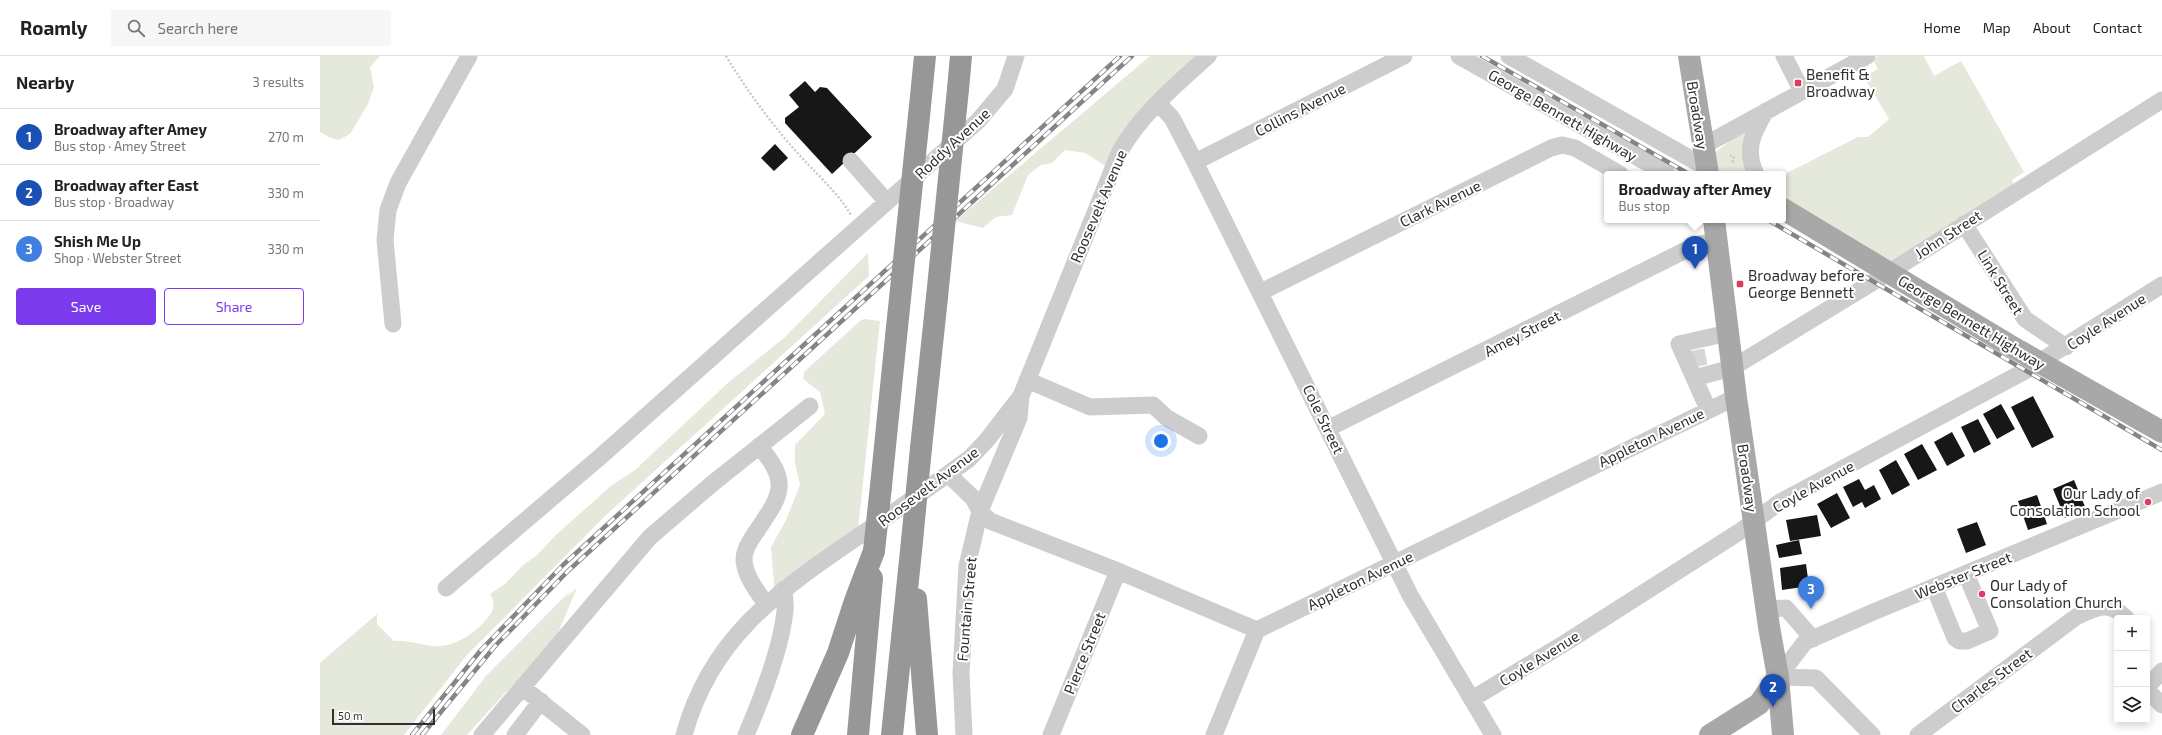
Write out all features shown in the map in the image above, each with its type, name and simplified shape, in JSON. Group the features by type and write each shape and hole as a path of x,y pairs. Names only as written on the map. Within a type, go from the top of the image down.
{"highway":[{"path":"858,735 874,551 925,56"},
{"path":"892,735 961,56"},
{"path":"912,541 927,735"},
{"path":"802,735 838,653 855,601 874,551"}],"main road":[{"name":"Broadway","path":"1689,56 1703,146 1721,167"},
{"name":"George Bennett Highway","path":"1786,211 2039,362 2162,432"},
{"name":"Broadway","path":"1713,225 1766,609 1778,677 1783,735"},
{"path":"1710,735 1759,704 1778,677"}],"street":[{"path":"393,324 385,240 388,210 398,183 469,56"},
{"name":"Roddy Avenue","path":"446,588 600,457 864,223 991,108 1009,82 1016,56"},
{"name":"Roosevelt Avenue","path":"684,735 689,716 718,660 737,633 766,604 798,578 969,459 1021,396 1115,162 1133,131 1158,103 1208,56"},
{"name":"Collins Avenue","path":"1195,162 1404,56"},
{"name":"George Bennett Highway","path":"1459,56 1662,171"},
{"name":"George Bennett Highway","path":"1509,56 1721,167"},
{"path":"1784,56 1802,91"},
{"path":"1703,146 1867,56"},
{"name":"John Street","path":"1701,360 1732,368 1888,273 2162,100"},
{"name":"Cole Street","path":"1158,103 1172,118 1195,162 1261,292 1410,595 1472,700 1486,732"},
{"path":"1754,171 1749,150 1751,140 1767,110"},
{"name":"Clark Avenue","path":"1261,292 1551,148 1562,145 1575,148 1615,171"},
{"path":"851,161 887,202"},
{"name":"Link Street","path":"1964,224 2025,319 2066,347"},
{"name":"Amey Street","path":"1328,428 1696,245 1713,225"},
{"name":"Coyle Avenue","path":"1472,700 1565,643 1754,522 1780,502 1915,431 2066,347 2162,286"},
{"path":"1708,409 1701,360 1728,333"},
{"path":"1027,380 1090,407 1152,405 1167,418 1199,436"},
{"name":"Fountain Street","path":"964,735 961,673 967,566 980,511 1019,418 1021,396"},
{"name":"Appleton Avenue","path":"1257,630 1708,409 1736,397"},
{"path":"482,735 650,537 759,446 810,406"},
{"path":"759,446 775,466 779,474 779,491 773,506 747,546 744,561 749,577 766,604"},
{"path":"948,474 973,498 980,511 990,521 1118,571 1257,630 1214,735"},
{"name":"Webster Street","path":"1778,677 1805,642 2162,492"},
{"name":"Pierce Street","path":"1051,735 1118,571"},
{"path":"1934,587 1956,638 1959,641 1967,641 1990,631 1966,574"},
{"path":"746,735 760,702 781,632 786,610 784,589"},
{"name":"Charles Street","path":"1918,735 2063,625 2097,607 2107,606 2122,615"},
{"path":"1766,609 1786,608 1813,639"},
{"path":"2150,684 2162,671"},
{"path":"1778,677 1816,678 1872,735"},
{"path":"522,687 541,701 571,731"},
{"path":"2150,693 2162,705"},
{"path":"515,735 541,701"}],"path":[{"path":"726,56 751,96 792,148 864,223"}],"shaded area":[{"path":"320,56 380,56 370,67 374,87 368,104 350,134 339,140 331,138 320,132"},
{"path":"1150,56 1219,56 1189,82 1149,123 1137,138 1115,172 1085,153 1065,150 1052,163 1041,165 1028,175 1012,215 996,217 983,228 955,221"},
{"path":"1878,56 1924,56 1934,76 1961,61 2024,172 2012,180 2020,195 1904,270 1786,216 1786,173 1858,137 1868,137 1889,119 1864,77 1878,69 1873,59"},
{"path":"1757,120 1755,138 1758,171 1708,171 1708,158"},
{"path":"868,253 869,276 605,516 467,655 404,735 320,735 320,663 377,614 377,624 394,641 442,646 456,642 470,634 487,619 491,613 494,603 490,594 506,583 523,565 536,556 556,535 612,485 635,470 730,381 784,338"},
{"path":"865,319 880,321 858,530 764,614 774,585 771,547 786,520 800,485 795,463 795,445 825,414 820,392 803,379 804,372 861,320"},
{"path":"577,588 558,633 522,679 505,693 467,735 441,735 486,676 572,589 565,598"}],"building":[{"path":"805,81 815,92 820,87 827,88 872,137 832,174 785,123 785,118 799,107 789,95"},
{"path":"775,144 788,158 774,171 761,158"},
{"path":"2033,396 2054,437 2032,448 2011,407"},
{"path":"2001,404 2015,429 1997,439 1983,414"},
{"path":"1978,419 1991,444 1974,453 1961,427"},
{"path":"1952,432 1965,456 1947,466 1934,442"},
{"path":"1922,444 1937,470 1918,480 1904,454"},
{"path":"1896,460 1910,485 1892,495 1879,470"},
{"path":"1859,479 1865,490 1874,485 1881,499 1865,508 1862,502 1853,507 1843,487"},
{"path":"2074,480 2086,509 2065,518 2053,489"},
{"path":"1837,493 1850,518 1831,528 1817,504"},
{"path":"2037,495 2047,524 2028,530 2018,501"},
{"path":"1817,515 1821,536 1790,541 1786,520"},
{"path":"1977,522 1986,545 1966,553 1957,529"},
{"path":"1799,540 1802,554 1779,558 1776,545"},
{"path":"1806,564 1809,586 1782,590 1780,568"}],"tunnel":[{"path":"1696,350 1699,366"}],"railway":[{"path":"412,735 481,650 563,565 1120,56"},
{"path":"422,735 496,645 568,571 1132,56"},
{"path":"1482,56 1684,171"},
{"path":"1773,223 2162,450"}],"place":[{"name":"Benefit & Broadway","path":"1798,83"},
{"name":"Broadway after Amey","path":"1695,269"},
{"name":"Broadway before George Bennett","path":"1740,284"},
{"name":"Our Lady of Consolation School","path":"2148,502"},
{"name":"Our Lady of Consolation Church","path":"1982,594"},
{"name":"Shish Me Up","path":"1811,609"},
{"name":"Broadway after East","path":"1773,707"}]}
